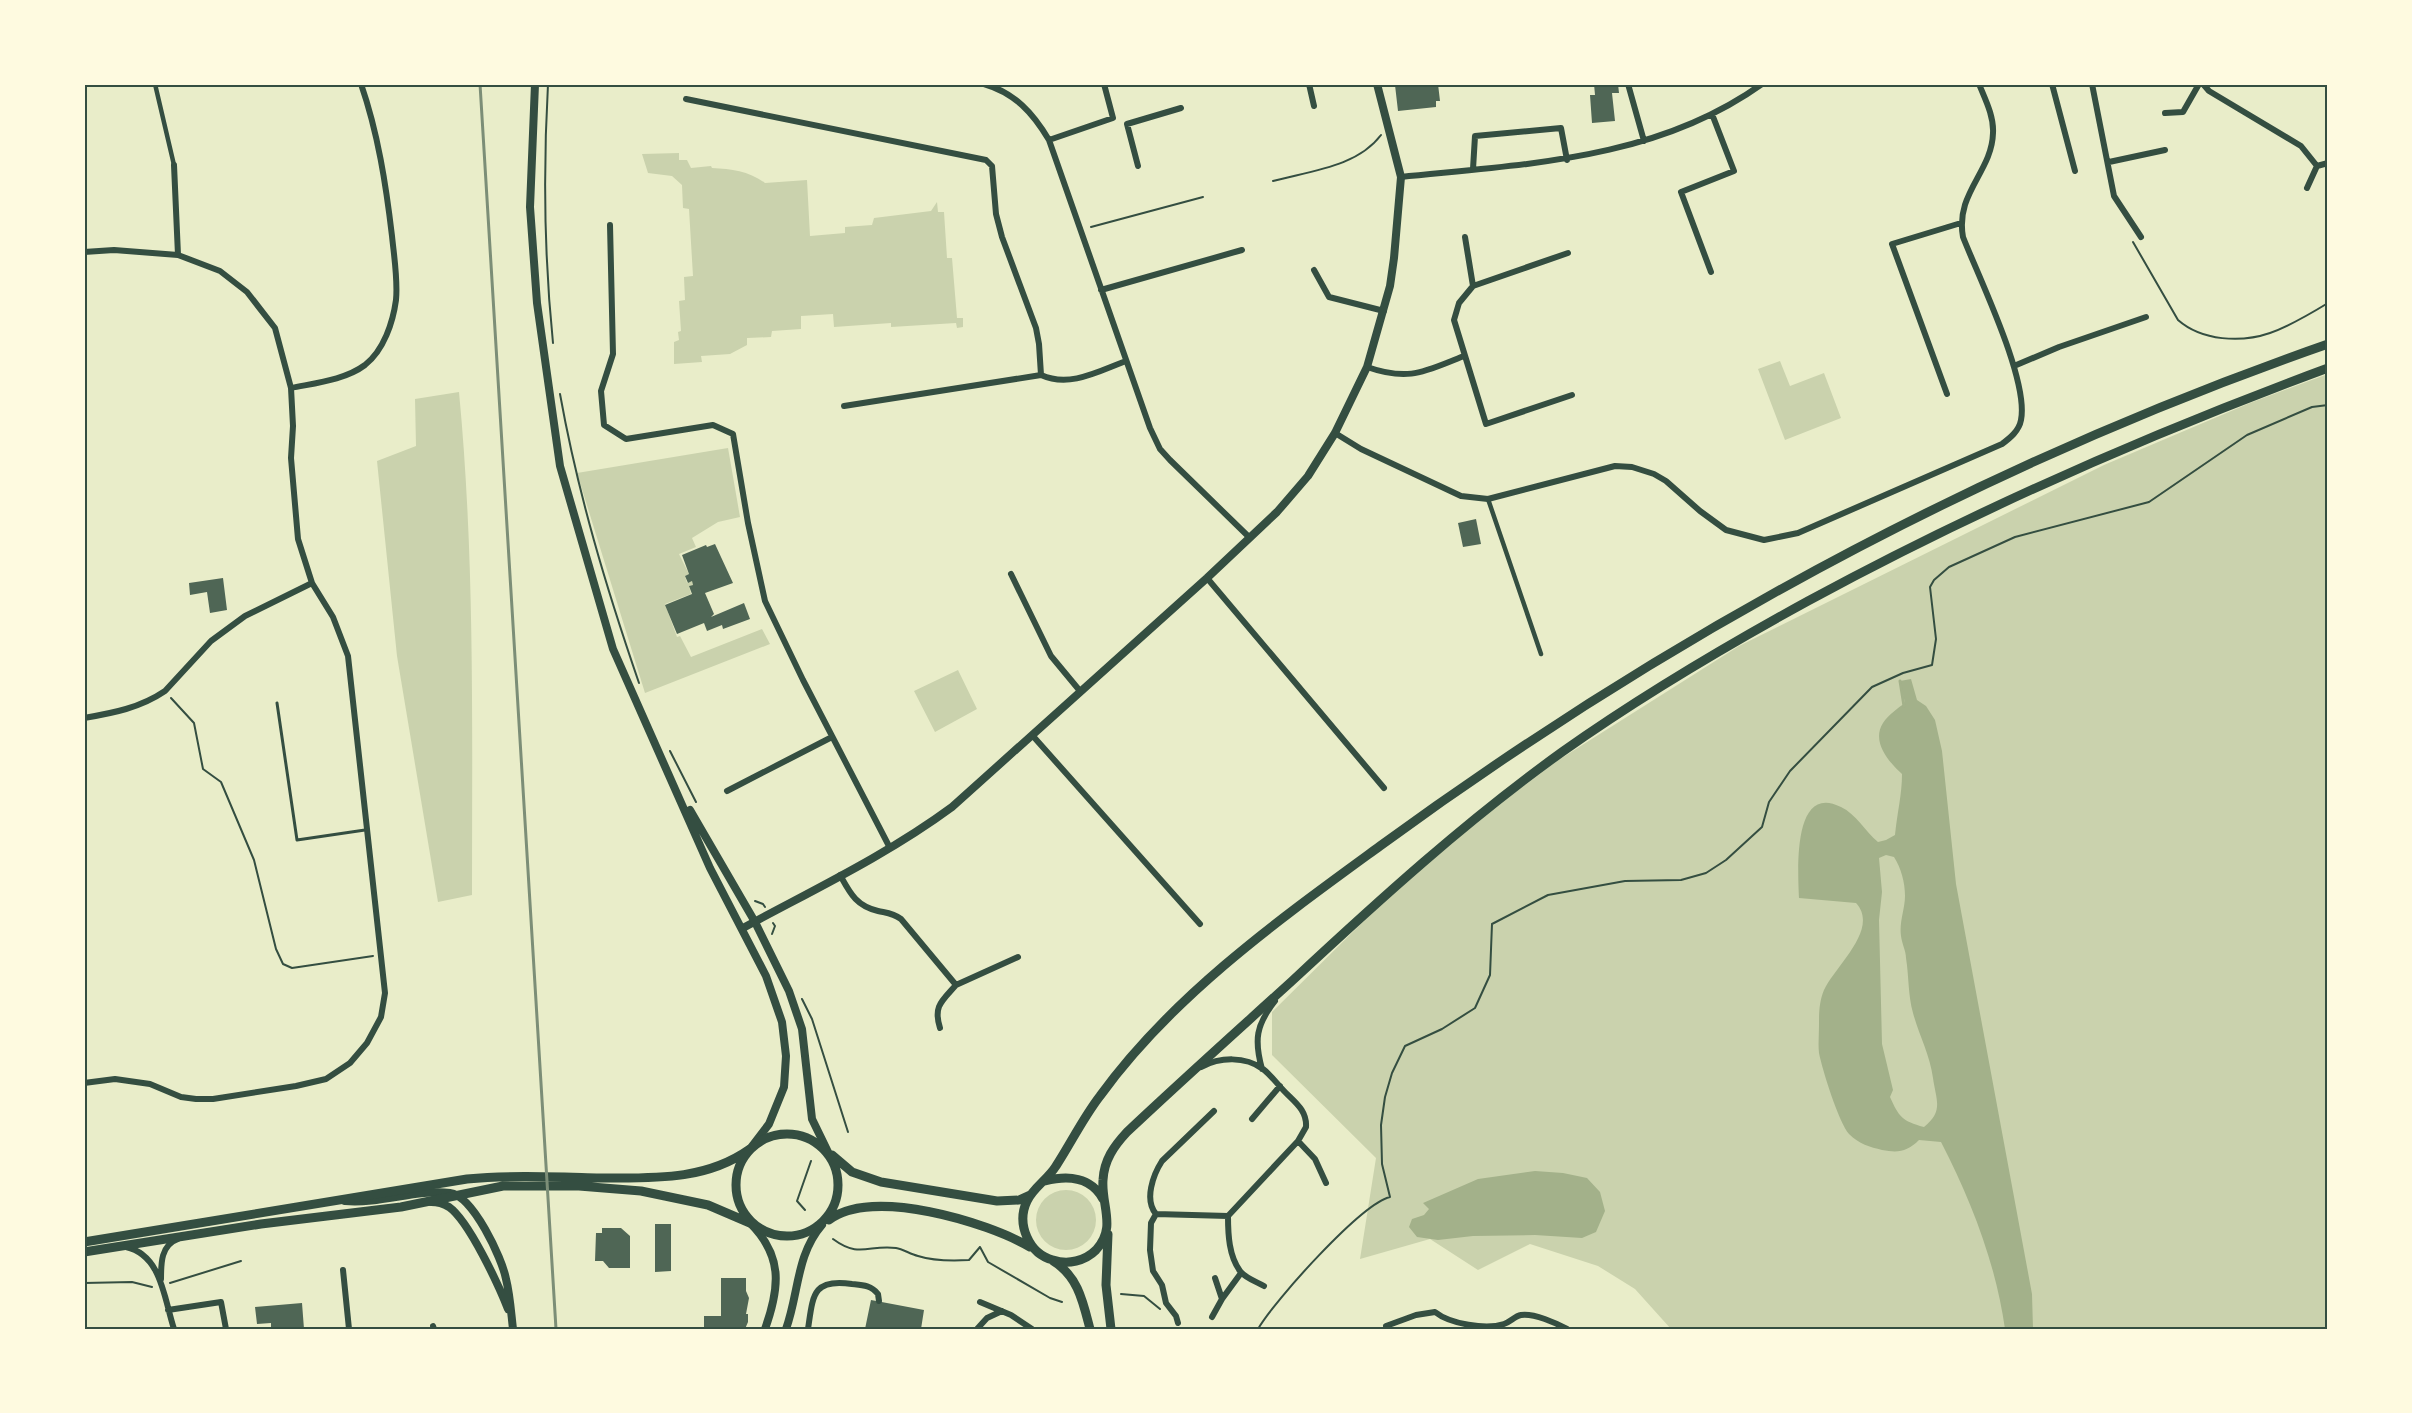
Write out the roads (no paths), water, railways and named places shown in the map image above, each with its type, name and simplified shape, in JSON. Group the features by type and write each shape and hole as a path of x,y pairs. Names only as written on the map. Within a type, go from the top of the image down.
{"main road":[{"path":"535,84 530,207 537,303 560,466 613,649 710,868 743,928 775,999 782,1022 786,1056 784,1087 769,1124 739,1166 736,1189 741,1207 750,1223"},
{"path":"84,1242 414,1187 486,1178 680,1176 717,1168 766,1139 787,1134 808,1138 852,1172 881,1182 997,1202 1019,1200 1030,1195 1045,1181 1088,1113 1113,1079 1155,1032 1206,981 1344,872 1459,789 1558,723 1665,656 1765,598 1973,490 2146,413 2328,344"},
{"path":"1111,1329 1106,1285 1108,1225 1103,1184 1111,1152 1127,1132 1387,893 1504,796 1560,753 1694,665 1874,565 1973,515 2087,463 2224,406 2328,368"},
{"path":"675,787 707,836 755,922 797,1012 805,1047 812,1119 835,1167 838,1189 833,1207 822,1225"},
{"path":"1045,1181 1062,1177 1077,1178 1090,1184 1101,1195 1107,1207"},
{"path":"84,1252 261,1224 359,1214 503,1186 531,1185 641,1191 708,1205 765,1230 788,1235 806,1233 848,1209 868,1206 894,1207 978,1223 1007,1234 1034,1249 1063,1268 1072,1278 1079,1292 1090,1329"},
{"path":"1030,1195 1023,1211 1023,1227 1034,1249"},
{"path":"1048,1259 1057,1262 1074,1262 1086,1258 1100,1244 1108,1225"}],"street":[{"path":"155,84 174,165 178,255"},
{"path":"291,388 336,379 365,365 386,338 396,299 394,254 387,196 373,122 362,84"},
{"path":"984,84 1008,93 1024,105 1039,122 1049,140 1150,428 1160,449 1250,538"},
{"path":"1104,84 1113,118"},
{"path":"1308,84 1314,106"},
{"path":"743,928 890,848 951,807 1207,578 1277,512 1308,476 1335,433 1368,367 1384,311 1394,258 1401,177 1377,84"},
{"path":"1628,84 1644,141"},
{"path":"1401,177 1567,160 1644,141 1712,114 1762,84"},
{"path":"1335,433 1361,449 1461,496 1488,500 1615,466 1632,467 1666,481 1726,530 1764,540 1798,533 2002,444 2013,435 2021,421 2022,395 2014,366 1963,237 1960,223 1966,198 1991,148 1993,132 1991,114 1979,84"},
{"path":"2052,84 2075,171"},
{"path":"2092,84 2114,196 2141,237"},
{"path":"2165,113 2183,112 2201,84 2209,92 2301,146 2316,166"},
{"path":"686,99 986,160 992,166 996,214 1002,237 1036,328 1040,344 1041,375"},
{"path":"1049,140 1113,118 1127,124 1181,108"},
{"path":"1711,272 1681,192 1734,171 1712,114"},
{"path":"1127,124 1138,166"},
{"path":"1473,169 1475,136 1561,128 1567,160"},
{"path":"2109,162 2165,150"},
{"path":"2316,166 2328,163"},
{"path":"2307,189 2316,166"},
{"path":"1947,394 1892,244 1960,223"},
{"path":"610,225 613,354 601,391 604,424 626,439 712,425 733,434 748,523 765,601 890,848"},
{"path":"1465,237 1473,286"},
{"path":"84,252 114,250 178,255 220,271 247,292 275,328 291,388 293,502 298,539 312,583 333,617 348,656 385,993 381,1017 367,1043 350,1063 326,1078 296,1086 196,1100 181,1097 150,1084 115,1079 84,1083"},
{"path":"1101,290 1242,250"},
{"path":"1568,253 1473,286 1459,303 1454,320 1486,424 1572,395"},
{"path":"1314,270 1329,297 1349,304 1384,311"},
{"path":"2014,366 2059,347 2146,317"},
{"path":"1368,367 1389,374 1407,376 1464,356"},
{"path":"844,406 1041,375 1051,379 1077,380 1126,361"},
{"path":"1488,500 1542,654"},
{"path":"1011,574 1051,656 1080,691"},
{"path":"1207,578 1384,788"},
{"path":"84,718 128,709 165,691 211,641 228,628 245,616 312,583"},
{"path":"1032,735 1200,924"},
{"path":"727,791 832,737"},
{"path":"840,875 857,902 901,919 956,985"},
{"path":"940,1028 937,1016 938,1007 956,985 1018,957"},
{"path":"1262,1069 1257,1043 1261,1023 1270,1007 1293,980"},
{"path":"1193,1072 1220,1060 1239,1060 1262,1069 1305,1114 1306,1127 1298,1141 1228,1216 1228,1237 1241,1273 1264,1286"},
{"path":"1252,1119 1280,1086"},
{"path":"1156,1214 1151,1207 1156,1170 1162,1161 1214,1111"},
{"path":"1298,1141 1315,1159 1326,1183"},
{"path":"474,1213 471,1199 481,1190"},
{"path":"340,1201 373,1202 429,1193 449,1193 459,1196 474,1213 501,1262 510,1295 512,1327"},
{"path":"430,1202 448,1206 465,1226 504,1298 512,1327"},
{"path":"1156,1214 1228,1216"},
{"path":"1156,1214 1151,1223 1150,1250 1153,1271 1162,1285 1166,1304 1176,1316 1178,1323"},
{"path":"750,1223 765,1239 776,1270 775,1293 765,1329"},
{"path":"787,1327 804,1253 814,1234 822,1225"},
{"path":"161,1282 161,1263 167,1246 173,1241 192,1234"},
{"path":"118,1246 144,1254 151,1261 161,1282 174,1329"},
{"path":"343,1270 349,1329"},
{"path":"1212,1317 1241,1273"},
{"path":"1215,1278 1222,1299"},
{"path":"808,1329 813,1298 822,1285 830,1282 869,1287 878,1294 879,1301"},
{"path":"168,1310 221,1302 226,1329"},
{"path":"980,1302 1003,1311 1032,1329"},
{"path":"977,1329 987,1318 1003,1311"},
{"path":"1386,1326 1416,1315 1435,1312 1445,1320 1477,1327 1503,1324 1521,1315 1552,1320 1567,1329"}],"lane":[{"path":"277,703 297,840 368,830"}],"waterway":[{"path":"1900,681 1904,706"}],"railway":[{"path":"480,84 556,1329"}]}
